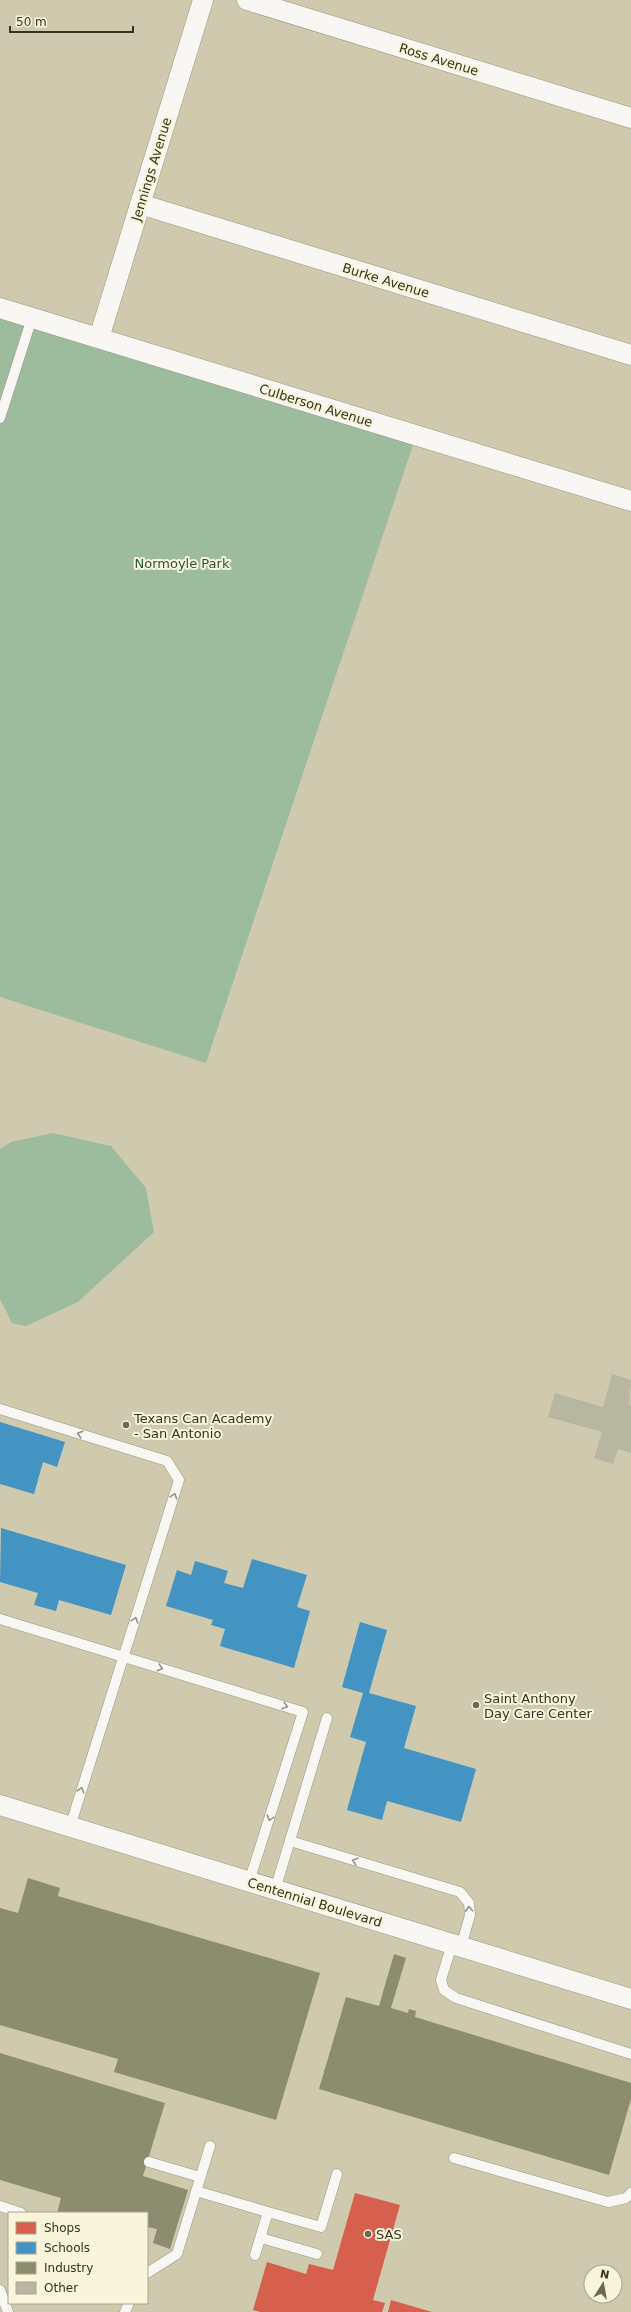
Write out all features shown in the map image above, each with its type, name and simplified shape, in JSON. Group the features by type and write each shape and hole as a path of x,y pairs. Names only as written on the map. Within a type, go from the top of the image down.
{"street":[{"name":"Jennings Avenue","path":"99,338 203,0"},
{"name":"Ross Avenue","path":"247,0 631,118"},
{"name":"Burke Avenue","path":"140,204 631,355"},
{"name":"Culberson Avenue","path":"0,308 631,501"},
{"name":"Centennial Boulevard","path":"0,1806 631,1999"}],"lane":[{"path":"0,417 32,318"},
{"path":"0,1409 167,1461 179,1480 70,1827"},
{"path":"0,1619 303,1712 249,1882"},
{"path":"276,1890 327,1718"},
{"path":"290,1841 460,1892 470,1903 470,1915 441,1980 444,1990 456,1998 631,2054"},
{"path":"148,2272 176,2254 210,2146"},
{"path":"454,2158 608,2202 626,2198 631,2193"},
{"path":"149,2162 200,2177"},
{"path":"196,2191 321,2228 337,2174"},
{"path":"0,2206 18,2212"},
{"path":"255,2255 268,2212"},
{"path":"260,2238 317,2254"},
{"path":"0,2290 8,2312"}],"green space":[{"name":"Normoyle Park","path":"0,318 414,442 206,1063 0,997"},
{"path":"53,1133 111,1146 146,1188 154,1232 78,1302 26,1326 12,1323 0,1299 0,1149 11,1142"}],"building: Shops":[{"name":"SAS","path":"355,2193 400,2205 373,2300 385,2303 382,2312 260,2312 253,2310 267,2262 306,2274 309,2264 333,2270"},
{"path":"391,2300 432,2312 388,2312"}],"building: Schools":[{"path":"0,1422 65,1442 57,1467 43,1462 34,1494 0,1484"},
{"path":"1,1528 126,1565 111,1615 59,1600 56,1611 34,1605 38,1593 0,1582"},
{"path":"252,1559 307,1575 297,1607 310,1611 294,1668 220,1646 225,1629 211,1625 213,1620 166,1606 177,1570 191,1575 195,1561 228,1571 224,1583 243,1588"},
{"path":"360,1622 387,1630 369,1693 416,1706 404,1748 476,1769 461,1822 387,1801 382,1820 347,1810 366,1742 350,1737 363,1693 342,1687"}],"building: Industry":[{"path":"28,1878 60,1888 58,1896 320,1973 276,2120 114,2072 118,2059 0,2025 0,1908 18,1913"},
{"path":"394,1954 406,1958 391,2008 408,2013 409,2009 416,2011 415,2017 631,2083 631,2099 609,2175 319,2089 346,1997 379,2006"},
{"path":"0,2053 165,2103 143,2176 188,2190 170,2249 153,2243 157,2229 148,2227 148,2212 57,2212 61,2198 0,2180"}],"building: Other":[{"path":"612,1374 631,1380 629,1404 631,1405 631,1453 618,1449 613,1464 594,1458 602,1432 548,1417 555,1393 603,1407"}],"place":[{"name":"Texans Can Academy - San Antonio","path":"126,1425"},
{"name":"Saint Anthony Day Care Center","path":"476,1705"},
{"name":"SAS","path":"368,2234"}]}
